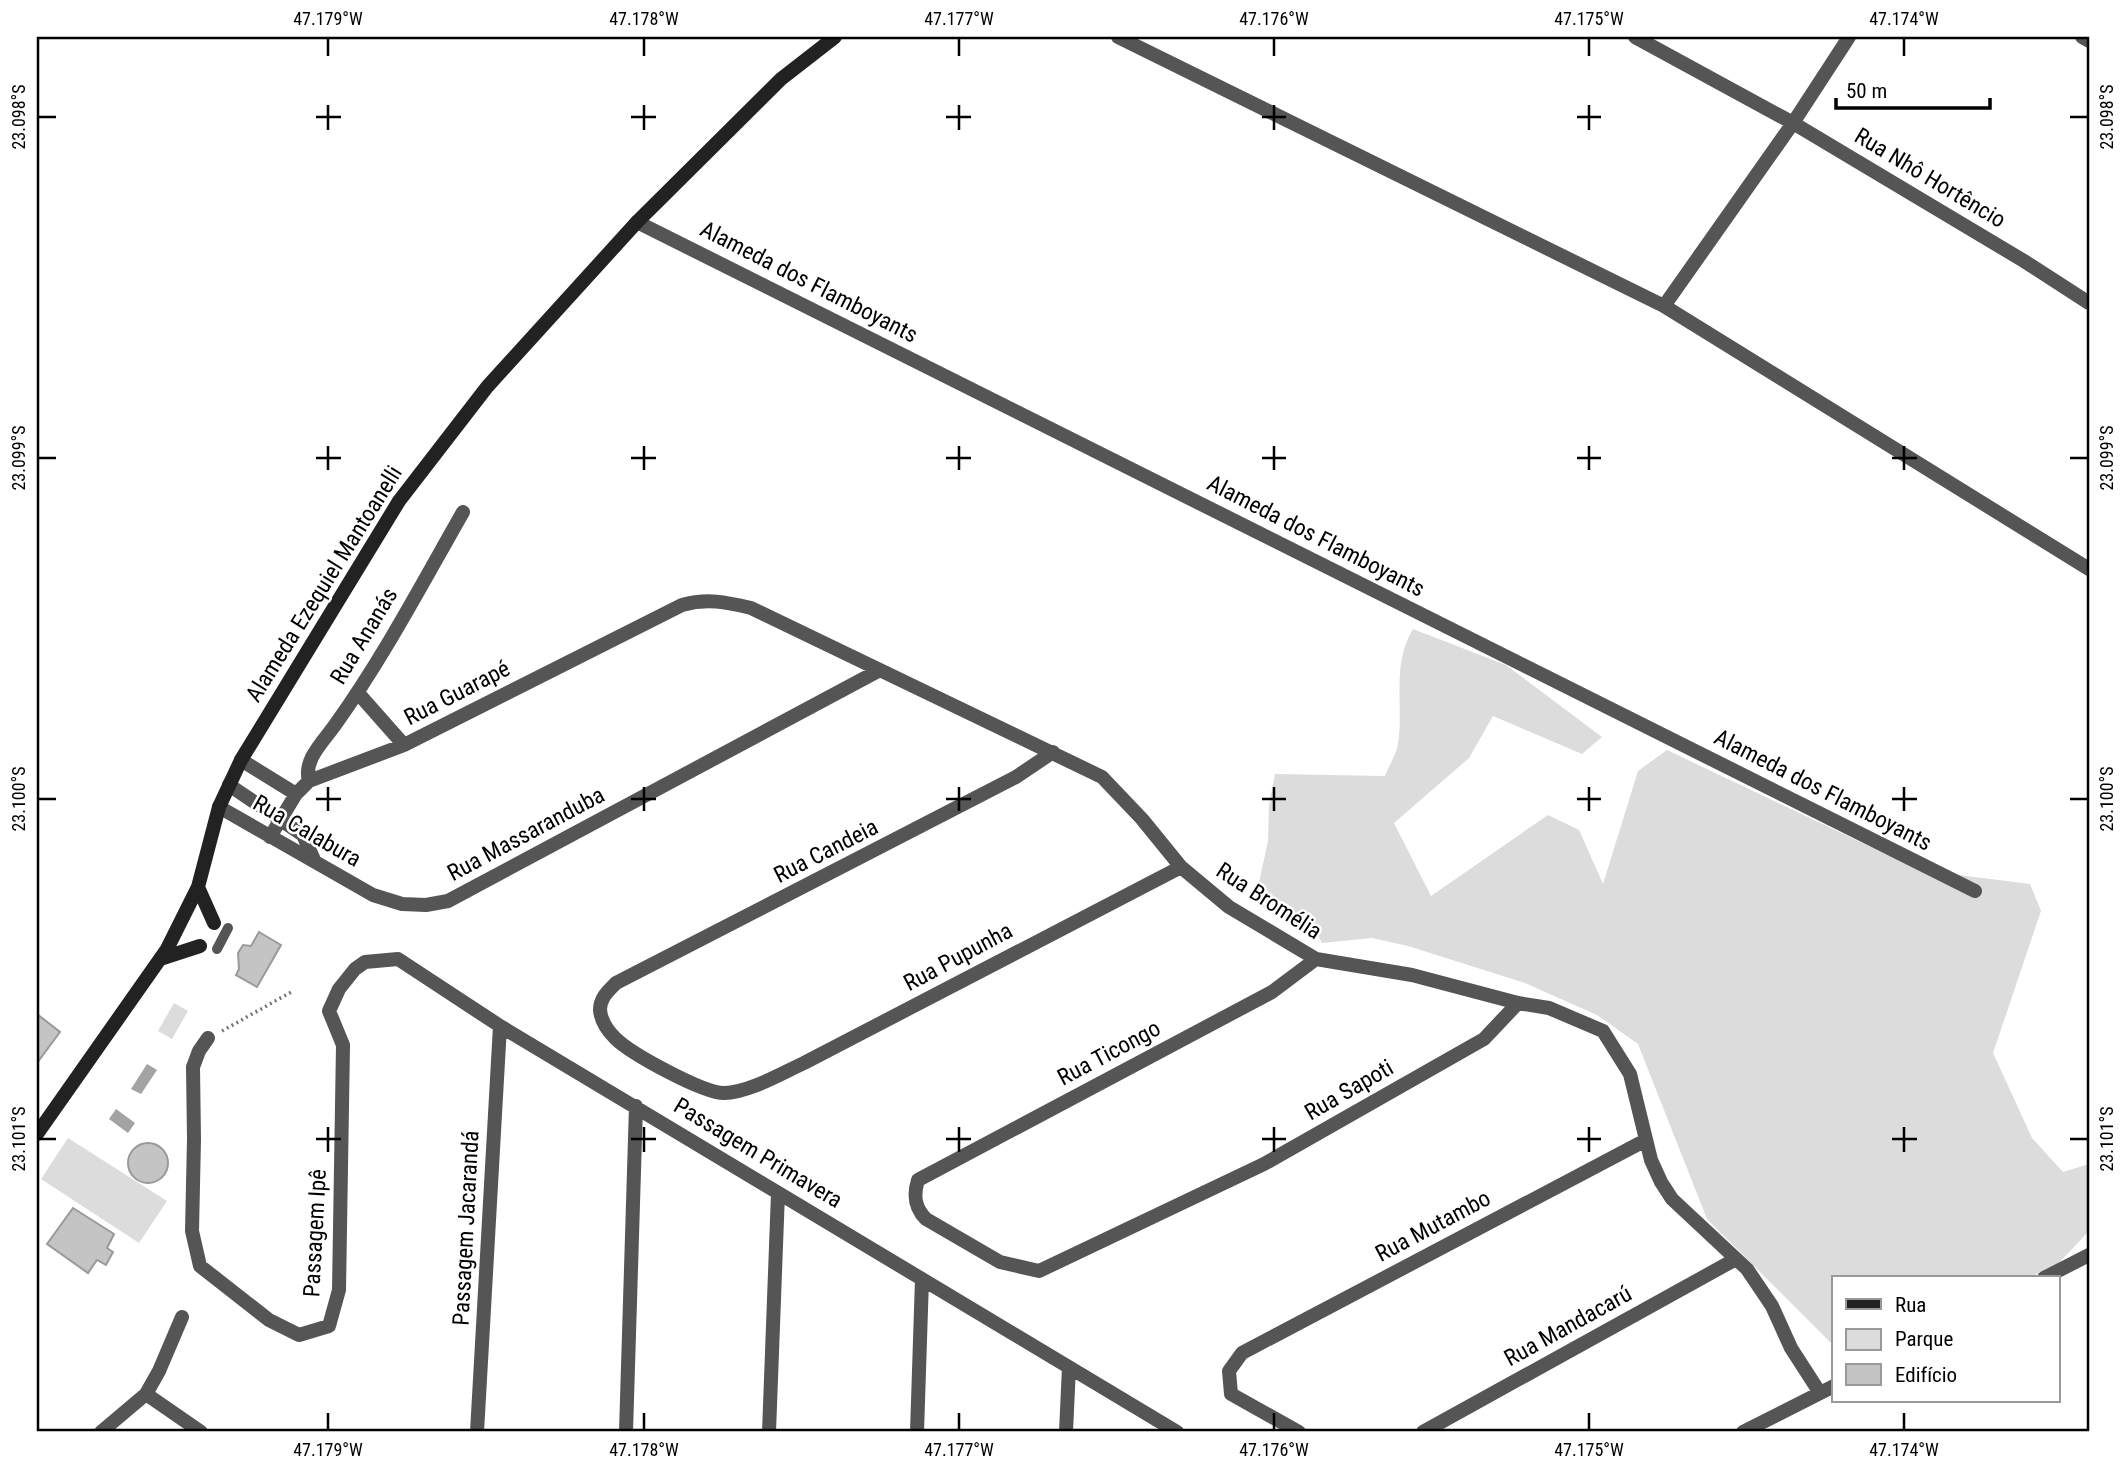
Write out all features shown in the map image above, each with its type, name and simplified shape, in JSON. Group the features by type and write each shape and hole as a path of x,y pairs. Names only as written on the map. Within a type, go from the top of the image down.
{"main road":[{"name":"Alameda Ezequiel Mantoanelli","path":"37,1134 160,959 186,915 198,887 219,807 229,785 399,501 487,387 637,222 781,79 835,37"},
{"path":"198,887 221,926"},
{"path":"160,959 200,946"}],"street":[{"path":"1118,37 1664,306 2089,569"},
{"name":"Rua Nhô Hortêncio","path":"1635,37 1793,123 2024,261 2089,303"},
{"path":"1664,306 1793,123 1849,37"},
{"path":"2082,37 2089,41"},
{"name":"Alameda dos Flamboyants","path":"637,222 1975,891"},
{"name":"Rua Ananás","path":"310,781 307,767 358,693 463,512"},
{"name":"Rua Bromélia","path":"682,605 699,600 718,600 751,608 1101,777 1143,818 1181,867 1230,907 1317,959 1412,975 1518,1003 1549,1008 1603,1031 1630,1074 1651,1160 1672,1199 1747,1269 1772,1306 1791,1348 1827,1390"},
{"name":"Rua Guarapé","path":"270,836 296,794 310,781 404,745 682,605"},
{"name":"Rua Massaranduba","path":"373,895 402,904 426,905 447,901 878,671"},
{"path":"358,693 404,745"},
{"name":"Rua Candeia","path":"616,984 969,802 1016,777 1053,752"},
{"path":"242,760 296,794"},
{"path":"229,785 303,835 316,862"},
{"name":"Rua Calabura","path":"219,807 373,895"},
{"name":"Rua Pupunha","path":"616,984 603,997 600,1010 604,1026 625,1046 705,1090 726,1093 755,1085 804,1063 1181,867"},
{"name":"Passagem Primavera","path":"329,1011 339,989 365,962 398,959 500,1026 1177,1432"},
{"name":"Rua Ticongo","path":"1039,1271 1000,1262 926,1219 918,1210 915,1189 918,1180 1272,992 1317,959"},
{"name":"Rua Sapoti","path":"1039,1271 1264,1164 1485,1039 1518,1003"},
{"name":"Passagem Ipê","path":"208,1038 192,1067 192,1231 200,1266 270,1320 299,1335 329,1326 340,1290 343,1045 329,1011"},
{"name":"Passagem Jacarandá","path":"477,1432 500,1026"},
{"path":"626,1432 636,1106"},
{"name":"Rua Mutambo","path":"1299,1432 1231,1394 1229,1371 1242,1353 1646,1140"},
{"path":"769,1432 778,1193"},
{"path":"2047,1276 2089,1255"},
{"name":"Rua Mandacarú","path":"1423,1432 1736,1259"},
{"path":"917,1432 922,1279"},
{"path":"101,1432 146,1394 182,1317"},
{"path":"1066,1432 1069,1367"},
{"path":"1743,1432 1827,1390"},
{"path":"146,1394 201,1432"}],"lane":[{"path":"218,949 221,926"}],"path":[{"path":"208,1038 293,990"}],"green space":[{"path":"1413,629 1506,665 1602,737 1582,754 1493,716 1469,758 1394,823 1431,896 1548,815 1579,830 1603,884 1638,771 1667,750 1919,870 2030,884 2041,911 1993,1053 2032,1138 2063,1172 2089,1164 2089,1231 2058,1264 2032,1276 1832,1276 1830,1342 1707,1219 1638,1044 1597,1015 1525,983 1408,946 1372,938 1322,943 1310,920 1272,914 1255,901 1268,841 1269,805 1275,774 1385,776 1398,744 1400,671 1406,643"},
{"path":"174,1003 188,1011 172,1039 158,1031"},
{"path":"68,1138 167,1201 139,1243 41,1179"}],"shaded area":[{"path":"147,1064 157,1070 141,1094 131,1089"},
{"path":"116,1109 135,1123 128,1133 109,1119"}],"building":[{"path":"259,932 281,945 257,987 236,975 239,969 238,953 243,945 251,946"},
{"path":"37,1014 60,1032 37,1063"},
{"path":"148,1143 156,1144 162,1149 167,1155 167,1171 162,1177 156,1182 148,1183 140,1182 134,1177 129,1171 128,1163 129,1155 134,1149 140,1144"},
{"path":"73,1208 114,1234 107,1248 113,1252 106,1265 97,1260 88,1273 47,1244"}]}
